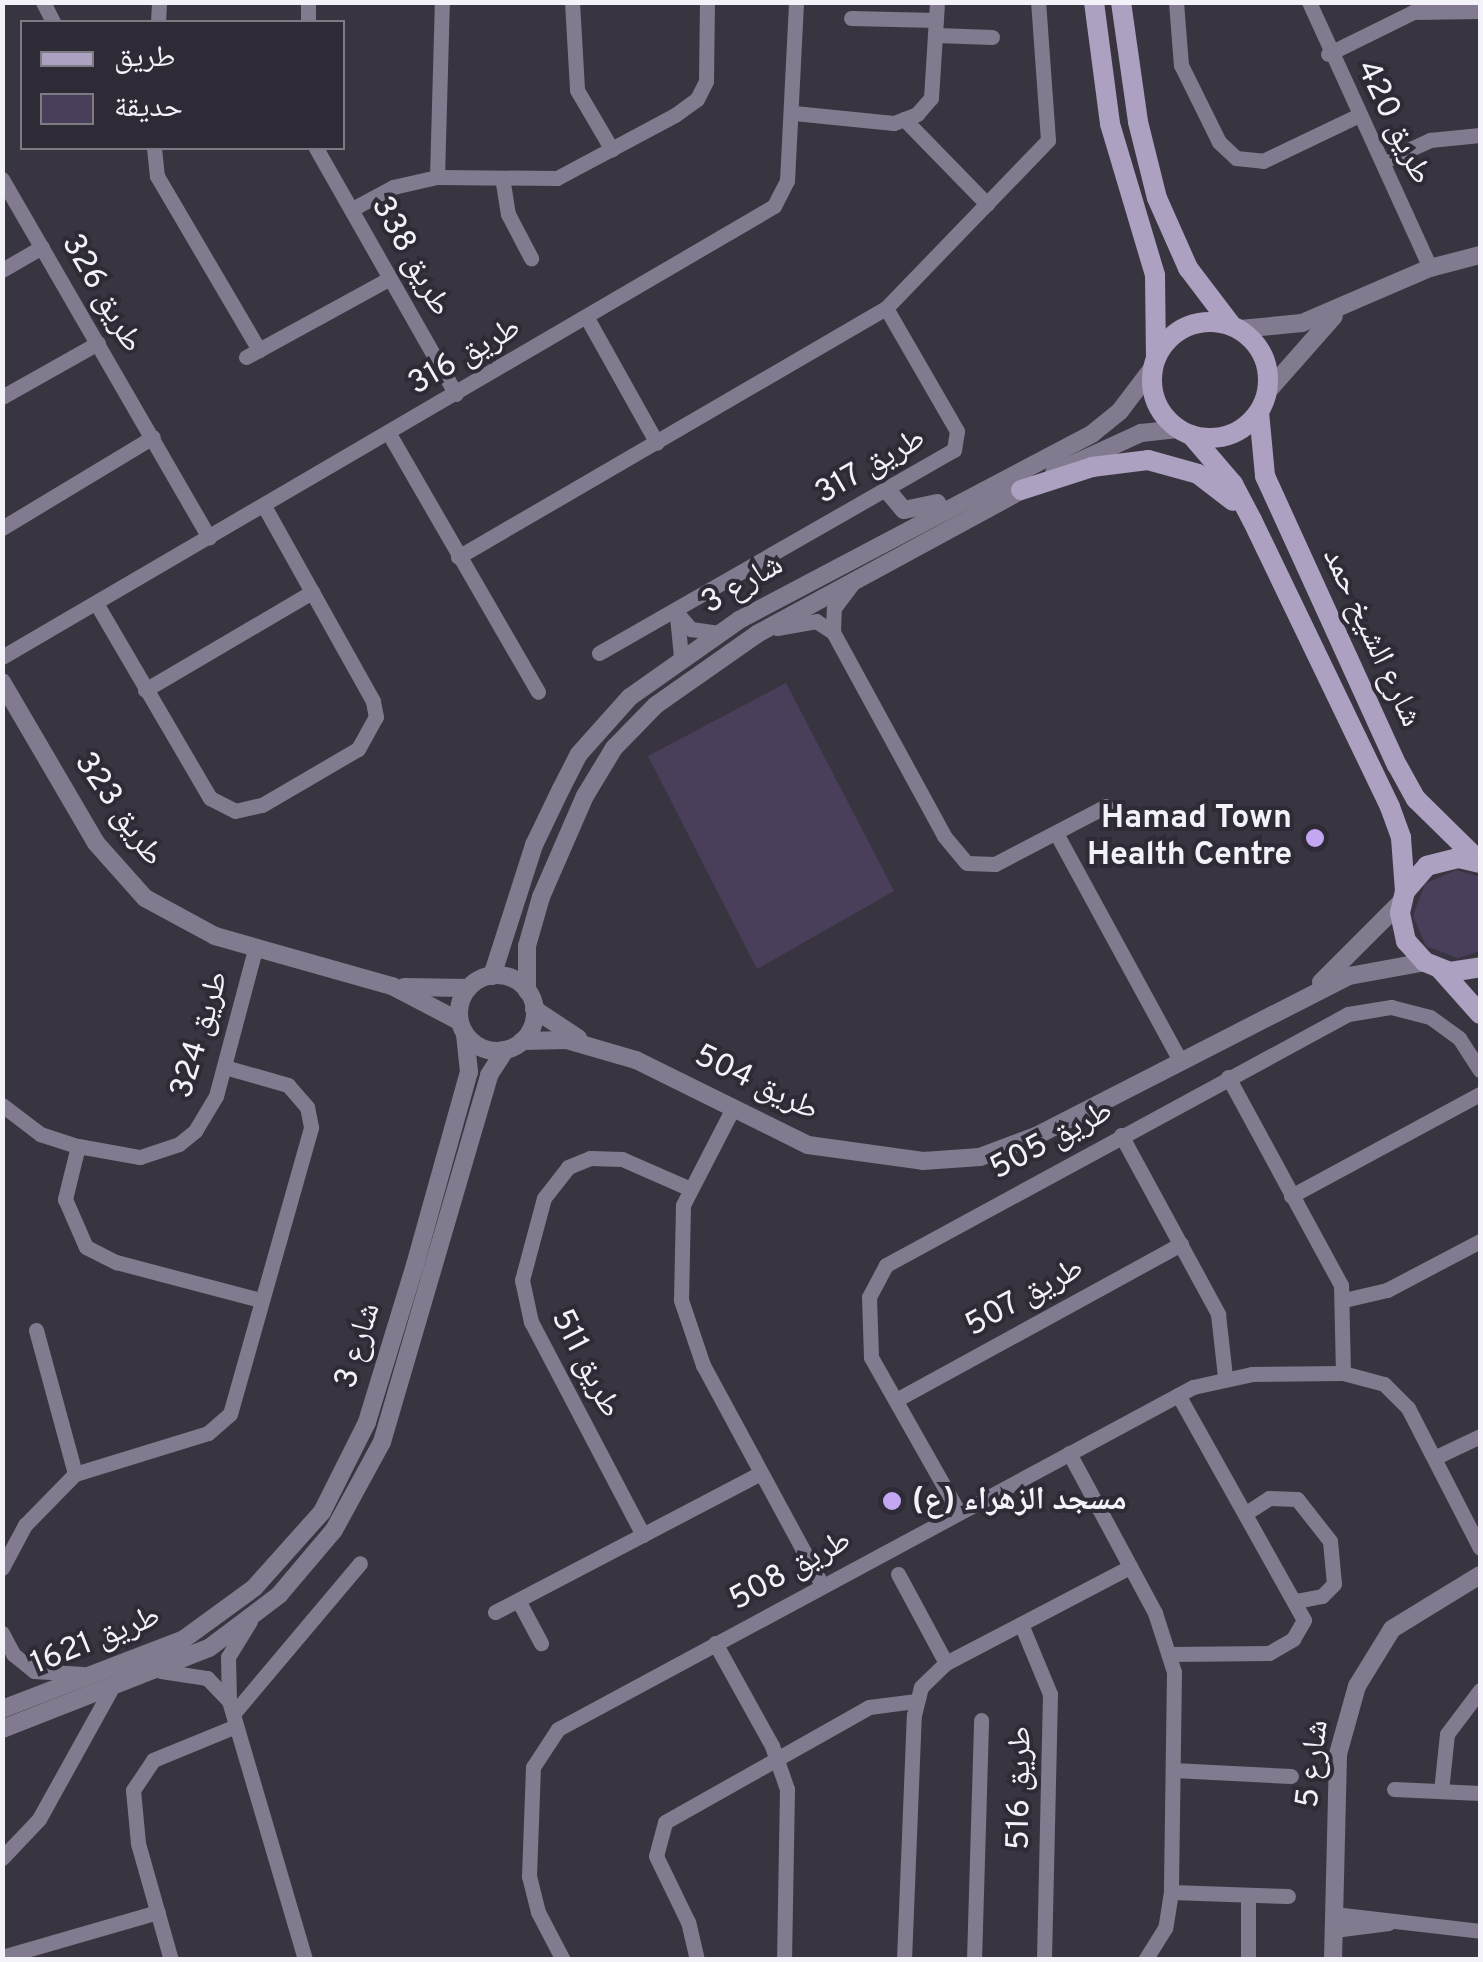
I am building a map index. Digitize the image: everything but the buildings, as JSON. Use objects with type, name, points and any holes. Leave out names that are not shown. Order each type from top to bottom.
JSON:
[{"type":"main road","points":[[1094,2],[1110,124],[1155,275],[1155,362],[1160,409],[1185,432],[1236,432],[1258,412],[1268,392],[1266,363],[1188,268],[1157,198],[1138,122],[1121,2]]},
{"type":"main road","points":[[1155,362],[1188,326],[1236,328]]},
{"type":"main road","name":"شارع الشيخ حمد","points":[[1258,412],[1265,476],[1397,765],[1416,799],[1480,862]]},
{"type":"main road","name":"شارع الشيخ حمد","points":[[1185,432],[1233,484],[1390,807],[1401,838],[1402,932],[1433,966]]},
{"type":"main road","points":[[1021,490],[1106,464],[1148,460],[1216,484],[1252,520]]},
{"type":"main road","points":[[1403,896],[1437,862],[1480,862]]},
{"type":"main road","points":[[1433,966],[1480,967]]},
{"type":"main road","points":[[1433,966],[1480,1014]]},
{"type":"street","points":[[437,177],[442,2]]},
{"type":"street","points":[[572,2],[576,90],[612,150]]},
{"type":"street","points":[[352,209],[393,186],[437,177],[503,183],[556,178],[675,115],[703,90],[707,2]]},
{"type":"street","name":"طريق 316","points":[[2,657],[774,206],[787,181],[794,113],[796,2]]},
{"type":"street","points":[[794,113],[904,118],[931,98],[936,2]]},
{"type":"street","points":[[458,557],[886,308],[1050,134],[1038,67],[1038,2]]},
{"type":"street","points":[[1176,2],[1181,65],[1219,142],[1236,158],[1263,162],[1360,115]]},
{"type":"street","name":"طريق 420","points":[[1308,2],[1328,54],[1384,161],[1430,268]]},
{"type":"street","points":[[1328,54],[1387,21],[1432,6],[1480,11]]},
{"type":"street","points":[[851,18],[992,36]]},
{"type":"street","points":[[904,118],[987,204]]},
{"type":"street","points":[[1384,161],[1430,140],[1480,135]]},
{"type":"street","points":[[154,150],[157,176],[252,354],[390,278]]},
{"type":"street","name":"طريق 338","points":[[317,150],[456,394]]},
{"type":"street","name":"طريق 326","points":[[2,179],[209,537]]},
{"type":"street","points":[[503,183],[508,214],[531,258]]},
{"type":"street","points":[[2,270],[42,247]]},
{"type":"street","points":[[1236,328],[1302,324],[1430,268],[1480,255]]},
{"type":"street","name":"طريق 317","points":[[598,653],[948,455],[958,438],[886,308]]},
{"type":"street","points":[[1268,392],[1341,308]]},
{"type":"street","points":[[587,318],[657,443]]},
{"type":"street","points":[[2,396],[98,343]]},
{"type":"street","name":"شارع 3","points":[[492,976],[534,845],[579,754],[630,697],[719,633],[1112,420],[1155,362]]},
{"type":"street","points":[[388,432],[538,692]]},
{"type":"street","name":"شارع 3","points":[[530,999],[526,946],[541,898],[585,796],[614,748],[693,674],[854,580],[1109,444],[1185,432]]},
{"type":"street","points":[[2,528],[153,437]]},
{"type":"street","points":[[887,490],[896,504],[914,511],[984,478],[1024,468]]},
{"type":"street","points":[[96,603],[204,791],[226,808],[254,809],[358,749],[376,717],[264,506]]},
{"type":"street","points":[[833,632],[834,608],[854,580]]},
{"type":"street","points":[[146,690],[312,592]]},
{"type":"street","points":[[676,612],[691,628],[719,633]]},
{"type":"street","points":[[676,612],[682,657]]},
{"type":"street","points":[[757,634],[816,621],[833,632],[957,854],[967,863],[996,864],[1106,806]]},
{"type":"street","name":"طريق 323","points":[[2,682],[123,878],[178,921],[255,949],[392,986],[468,988]]},
{"type":"street","points":[[1056,833],[1181,1062]]},
{"type":"street","name":"طريق 504","points":[[1302,999],[1403,896]]},
{"type":"street","name":"طريق 324","points":[[2,1104],[40,1134],[78,1146],[140,1157],[179,1144],[208,1115],[225,1066],[255,949]]},
{"type":"street","name":"طريق 504","points":[[530,999],[587,1044],[682,1080],[732,1110],[808,1145],[858,1156],[980,1157],[1036,1136],[1367,969],[1433,966]]},
{"type":"street","points":[[492,976],[530,999],[514,1046],[478,1046],[462,1028],[468,988],[492,976]]},
{"type":"street","name":"طريق 323","points":[[392,986],[462,1028]]},
{"type":"street","name":"طريق 505","points":[[958,1511],[896,1400],[868,1340],[869,1297],[886,1265],[1348,1014],[1391,1007],[1445,1026],[1480,1070]]},
{"type":"street","name":"شارع 3","points":[[208,1624],[290,1553],[322,1512],[363,1433],[464,1096],[462,1028]]},
{"type":"street","name":"طريق 504","points":[[514,1046],[587,1044]]},
{"type":"street","name":"شارع 3","points":[[208,1648],[255,1616],[308,1565],[370,1469],[489,1075],[514,1046]]},
{"type":"street","points":[[2,1568],[24,1526],[76,1474],[221,1426],[230,1414],[310,1116],[288,1085],[225,1066]]},
{"type":"street","points":[[1228,1077],[1344,1300],[1344,1373]]},
{"type":"street","points":[[1291,1196],[1480,1094]]},
{"type":"street","points":[[732,1110],[688,1188],[680,1259],[686,1323],[822,1585]]},
{"type":"street","points":[[1121,1135],[1218,1314],[1225,1376]]},
{"type":"street","points":[[78,1146],[65,1198],[68,1216],[86,1247],[116,1262],[260,1300]]},
{"type":"street","name":"طريق 511","points":[[643,1535],[530,1322],[522,1280],[544,1198],[568,1168],[590,1158],[622,1159],[688,1188]]},
{"type":"street","points":[[1344,1300],[1387,1290],[1480,1241]]},
{"type":"street","name":"طريق 507","points":[[896,1400],[1181,1244]]},
{"type":"street","points":[[36,1330],[76,1474]]},
{"type":"street","name":"طريق 508","points":[[563,1960],[538,1912],[529,1876],[539,1752],[568,1722],[1178,1395],[1225,1376],[1344,1373],[1368,1377],[1398,1394],[1436,1457],[1480,1548]]},
{"type":"street","points":[[1171,1654],[1278,1650],[1302,1627],[1296,1601],[1178,1395]]},
{"type":"street","points":[[1436,1457],[1480,1436]]},
{"type":"street","points":[[1068,1453],[1130,1567],[1171,1654],[1171,1892],[1165,1928],[1145,1960]]},
{"type":"street","points":[[495,1612],[761,1473]]},
{"type":"street","points":[[1246,1514],[1276,1496],[1296,1499],[1330,1542],[1334,1584],[1322,1596],[1296,1601]]},
{"type":"street","points":[[171,1960],[130,1809],[132,1790],[153,1760],[232,1714],[360,1563]]},
{"type":"street","points":[[904,1960],[915,1700],[930,1675],[946,1664],[1130,1567]]},
{"type":"street","points":[[898,1574],[946,1664]]},
{"type":"street","name":"شارع 5","points":[[1333,1960],[1338,1754],[1357,1686],[1392,1629],[1480,1576]]},
{"type":"street","points":[[518,1600],[542,1644]]},
{"type":"street","name":"شارع 3","points":[[255,1616],[228,1657],[232,1714],[305,1960]]},
{"type":"street","name":"طريق 1621","points":[[2,1729],[109,1682],[208,1624]]},
{"type":"street","name":"طريق 516","points":[[1021,1624],[1050,1694],[1044,1960]]},
{"type":"street","points":[[2,1633],[13,1654],[34,1671],[52,1677],[109,1682],[39,1819],[2,1858]]},
{"type":"street","points":[[715,1644],[777,1757],[789,1806],[784,1960]]},
{"type":"street","name":"طريق 1621","points":[[2,1709],[161,1671],[208,1648]]},
{"type":"street","points":[[161,1671],[207,1678],[232,1714]]},
{"type":"street","points":[[1441,1791],[1447,1734],[1480,1690]]},
{"type":"street","points":[[697,1960],[688,1922],[661,1873],[657,1838],[678,1809],[868,1707],[915,1700]]},
{"type":"street","points":[[974,1960],[981,1720]]},
{"type":"street","points":[[1173,1770],[1291,1776]]},
{"type":"street","points":[[1394,1789],[1480,1793]]},
{"type":"street","points":[[1171,1892],[1288,1896]]},
{"type":"street","points":[[1248,1895],[1248,1960]]},
{"type":"street","points":[[2,1957],[158,1912]]},
{"type":"street","points":[[1334,1922],[1393,1922],[1480,1931]]},
{"type":"green space","points":[[786,683],[894,891],[757,969],[648,756]]},
{"type":"green space","points":[[1456,870],[1480,877],[1480,951],[1458,958],[1426,946],[1413,916],[1425,884]]},
{"type":"place","name":"Hamad Town Health Centre","points":[[1315,838]]},
{"type":"place","name":"مسجد الزهراء (ع)","points":[[892,1501]]}]
